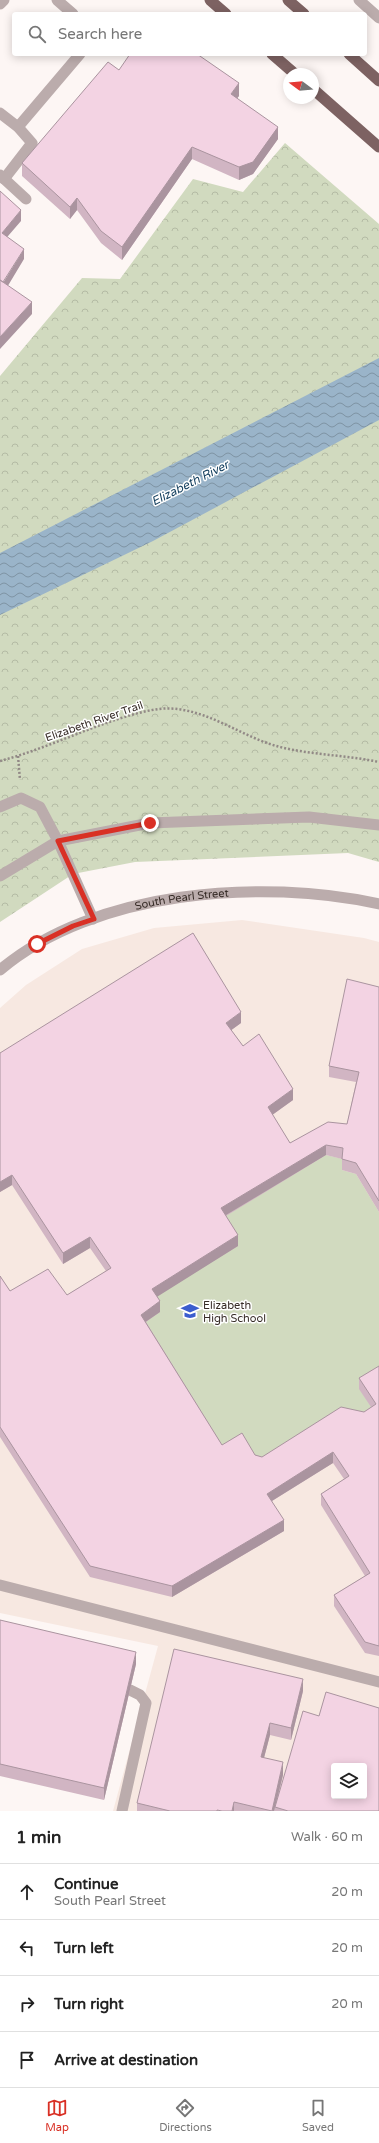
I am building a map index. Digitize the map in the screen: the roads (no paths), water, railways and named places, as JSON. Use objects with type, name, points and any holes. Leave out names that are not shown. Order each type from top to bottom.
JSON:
[{"type":"highway","points":[[210,0],[224,12]]},
{"type":"highway","points":[[288,0],[302,12]]},
{"type":"highway","points":[[274,56],[288,68]]},
{"type":"highway","points":[[351,56],[379,81]]},
{"type":"highway","points":[[319,95],[379,147]]},
{"type":"street","points":[[0,4],[4,0]]},
{"type":"street","points":[[57,0],[71,12]]},
{"type":"street","points":[[359,0],[379,18]]},
{"type":"street","points":[[18,127],[78,56]]},
{"type":"street","points":[[0,113],[18,127],[32,143],[2,177],[26,199]]},
{"type":"street","points":[[0,807],[21,798],[40,807],[58,841],[94,919]]},
{"type":"street","points":[[0,876],[58,841],[158,823],[309,817],[379,825]]},
{"type":"street","name":"South Pearl Street","points":[[0,970],[37,944],[73,926],[134,907],[199,894],[248,892],[295,894],[379,904]]},
{"type":"street","points":[[0,1585],[379,1682]]},
{"type":"street","points":[[122,1811],[146,1703],[140,1695],[130,1690]]},
{"type":"water","name":"Elizabeth River","points":[[379,358],[379,420],[153,541],[0,615],[0,553]]},
{"type":"place","name":"Elizabeth High School","points":[[190,1311]]}]
